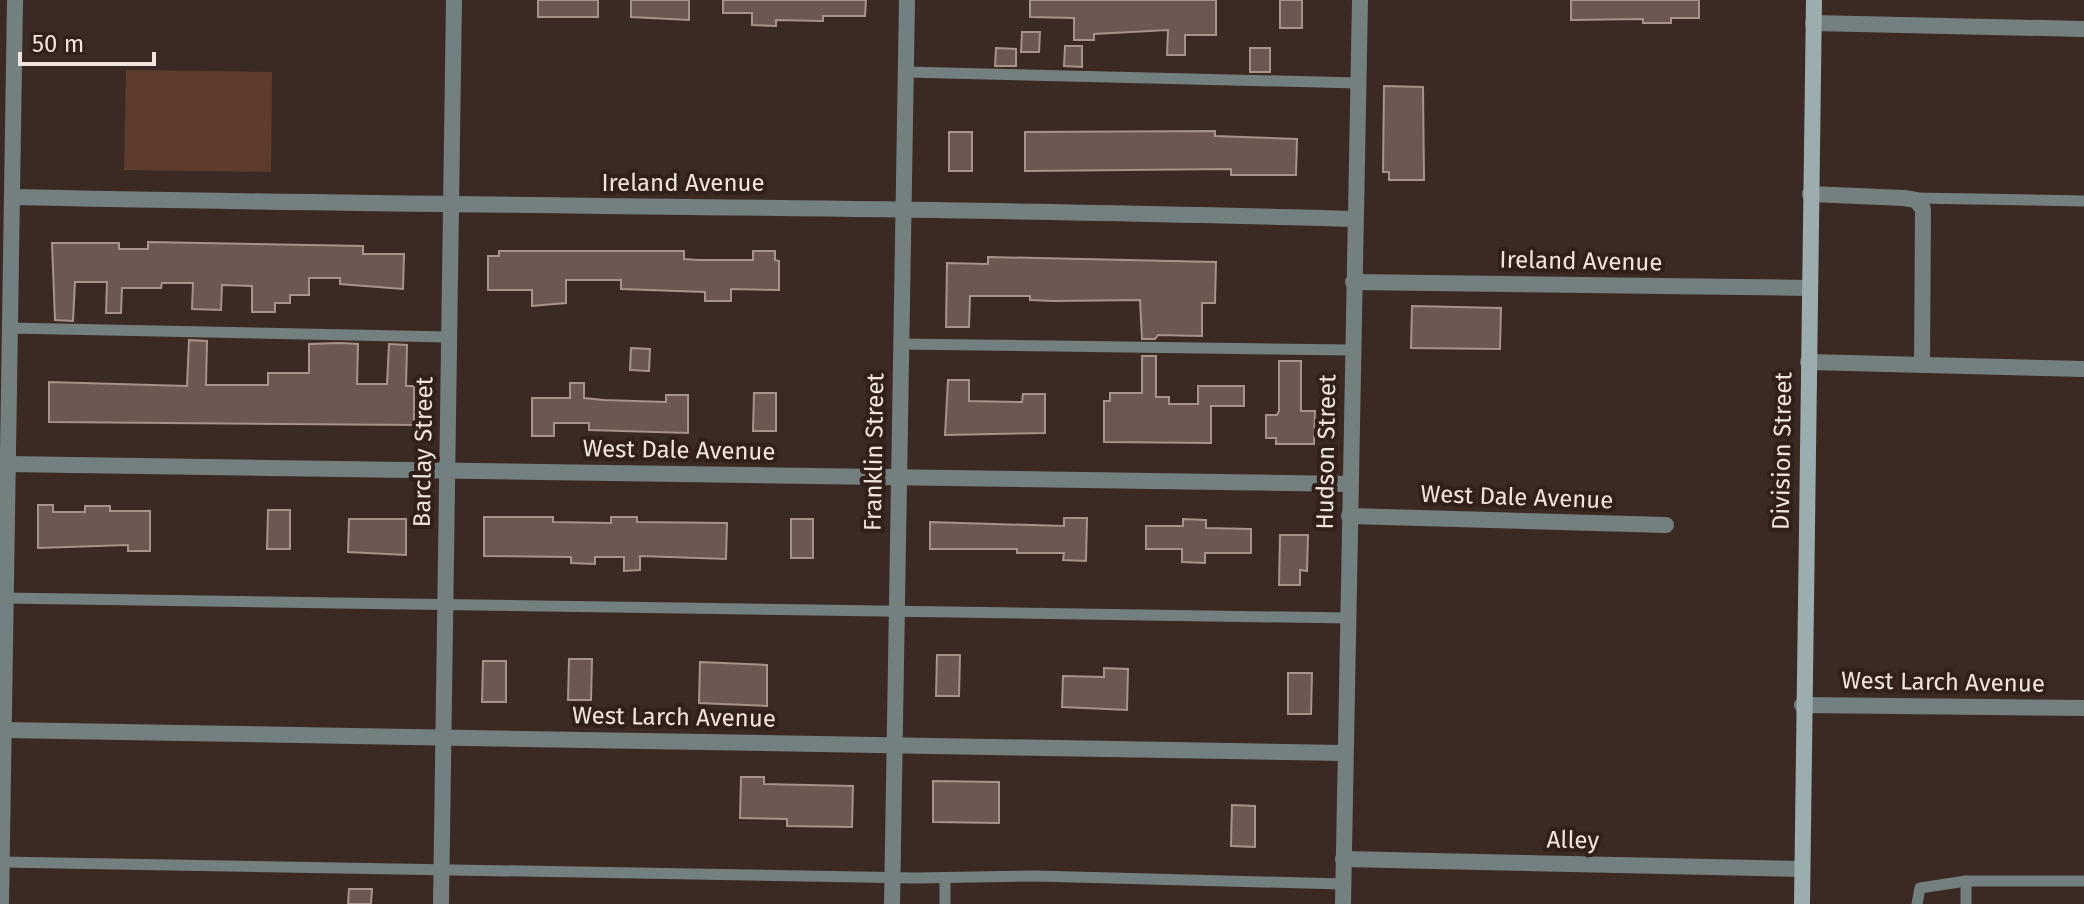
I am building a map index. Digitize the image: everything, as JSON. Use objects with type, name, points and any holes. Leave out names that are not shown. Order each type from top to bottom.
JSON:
[{"type":"street","points":[[1,904],[7,464],[4,349],[9,328],[12,197],[7,26],[15,0]]},
{"type":"street","name":"Barclay Street","points":[[441,904],[454,0]]},
{"type":"street","name":"Franklin Street","points":[[892,904],[907,0]]},
{"type":"street","name":"Hudson Street","points":[[1343,904],[1347,618],[1358,516],[1350,484],[1360,0]]},
{"type":"street","name":"Division Street","points":[[1802,904],[1810,194],[1819,23],[1814,0]]},
{"type":"street","points":[[1819,23],[2084,29]]},
{"type":"street","points":[[1810,194],[1904,198],[1916,200],[1923,209],[1922,365]]},
{"type":"street","name":"Ireland Avenue","points":[[12,197],[450,207],[903,208],[1354,219]]},
{"type":"street","name":"Ireland Avenue","points":[[1353,282],[1809,288]]},
{"type":"street","points":[[1808,362],[2084,369]]},
{"type":"street","name":"West Dale Avenue","points":[[7,464],[1350,484]]},
{"type":"street","name":"West Dale Avenue","points":[[1358,516],[1666,525]]},
{"type":"street","name":"West Larch Avenue","points":[[1802,705],[2084,708]]},
{"type":"street","name":"West Larch Avenue","points":[[3,730],[1344,753]]},
{"type":"street","name":"Alley","points":[[1343,859],[1801,869]]},
{"type":"lane","points":[[905,72],[1358,83]]},
{"type":"lane","points":[[1904,198],[2084,201]]},
{"type":"lane","points":[[9,328],[449,337]]},
{"type":"lane","points":[[900,344],[1352,350]]},
{"type":"lane","points":[[5,598],[1347,618]]},
{"type":"lane","points":[[1,862],[945,878],[1051,876],[1343,884]]},
{"type":"lane","points":[[945,878],[945,904]]},
{"type":"lane","points":[[1966,881],[1966,904]]},
{"type":"lane","points":[[1917,904],[1920,888],[1966,881],[2084,881]]},
{"type":"shaded area","points":[[126,70],[272,72],[271,172],[124,170]]},
{"type":"building","points":[[538,0],[598,0],[598,17],[538,17]]},
{"type":"building","points":[[631,0],[689,0],[689,20],[631,17]]},
{"type":"building","points":[[723,0],[866,0],[865,16],[823,16],[823,21],[776,20],[776,26],[752,25],[752,13],[723,13]]},
{"type":"building","points":[[1030,0],[1216,0],[1216,35],[1185,35],[1185,55],[1167,55],[1168,30],[1094,34],[1094,40],[1074,40],[1074,18],[1030,17]]},
{"type":"building","points":[[1280,0],[1302,0],[1302,28],[1280,28]]},
{"type":"building","points":[[1571,0],[1699,0],[1699,18],[1671,18],[1671,23],[1643,23],[1643,19],[1571,20]]},
{"type":"building","points":[[1022,32],[1040,32],[1039,52],[1021,52]]},
{"type":"building","points":[[1065,46],[1082,46],[1082,67],[1064,66]]},
{"type":"building","points":[[996,48],[1016,49],[1016,66],[995,66]]},
{"type":"building","points":[[1250,48],[1270,48],[1270,72],[1250,72]]},
{"type":"building","points":[[1384,86],[1423,87],[1424,180],[1389,180],[1389,172],[1383,172]]},
{"type":"building","points":[[1215,131],[1215,136],[1297,139],[1296,175],[1231,175],[1231,169],[1025,171],[1025,132]]},
{"type":"building","points":[[949,132],[972,132],[972,171],[949,171]]},
{"type":"building","points":[[148,242],[363,246],[363,254],[404,254],[403,289],[340,284],[340,278],[309,278],[309,295],[290,295],[290,303],[275,303],[275,312],[252,312],[252,286],[222,285],[221,310],[192,309],[193,283],[162,283],[161,288],[122,288],[121,313],[106,313],[107,282],[75,282],[73,321],[55,320],[52,243],[119,243],[119,249],[148,249]]},
{"type":"building","points":[[499,251],[684,251],[684,259],[753,260],[753,251],[775,251],[775,260],[779,261],[779,290],[731,289],[731,301],[705,301],[705,292],[621,289],[621,280],[566,280],[566,303],[532,306],[532,290],[488,290],[488,256],[499,256]]},
{"type":"building","points":[[988,257],[1216,262],[1215,303],[1202,303],[1202,336],[1158,335],[1155,339],[1142,339],[1140,300],[1054,301],[1030,300],[1030,296],[970,296],[969,327],[946,327],[947,263],[988,264]]},
{"type":"building","points":[[1412,306],[1501,308],[1500,349],[1411,348]]},
{"type":"building","points":[[189,340],[207,341],[206,385],[268,385],[268,373],[309,373],[309,344],[340,343],[358,344],[357,384],[387,384],[389,344],[407,345],[406,386],[414,386],[414,425],[49,422],[49,382],[187,386]]},
{"type":"building","points":[[631,348],[650,349],[649,371],[630,370]]},
{"type":"building","points":[[1142,356],[1156,356],[1156,397],[1169,397],[1169,404],[1198,404],[1198,386],[1244,386],[1244,406],[1211,406],[1211,443],[1104,442],[1104,401],[1110,401],[1110,393],[1142,393]]},
{"type":"building","points":[[1279,361],[1301,361],[1301,411],[1315,411],[1314,444],[1276,444],[1276,438],[1266,438],[1266,415],[1277,415],[1279,411]]},
{"type":"building","points":[[948,380],[969,380],[969,401],[1022,402],[1023,394],[1045,394],[1045,433],[945,435]]},
{"type":"building","points":[[570,383],[584,383],[584,398],[666,402],[666,395],[688,395],[688,433],[589,430],[589,423],[554,423],[554,436],[532,436],[532,398],[570,398]]},
{"type":"building","points":[[754,393],[776,393],[776,431],[753,431]]},
{"type":"building","points":[[38,505],[53,505],[53,512],[85,512],[85,506],[110,506],[110,511],[150,511],[150,551],[128,551],[128,545],[38,548]]},
{"type":"building","points":[[268,510],[290,510],[290,549],[267,549]]},
{"type":"building","points":[[484,517],[553,517],[553,522],[611,523],[611,517],[637,517],[637,522],[727,523],[726,559],[640,556],[640,570],[624,571],[624,557],[595,557],[595,564],[571,563],[571,557],[484,556]]},
{"type":"building","points":[[1064,518],[1087,518],[1086,561],[1063,560],[1064,553],[1017,553],[1017,549],[930,549],[930,522],[1064,526]]},
{"type":"building","points":[[349,519],[406,519],[406,555],[348,552]]},
{"type":"building","points":[[791,519],[813,519],[813,558],[791,558]]},
{"type":"building","points":[[1183,519],[1206,520],[1206,528],[1251,529],[1251,553],[1205,553],[1205,563],[1182,562],[1182,549],[1146,549],[1146,526],[1183,526]]},
{"type":"building","points":[[1280,535],[1308,535],[1307,571],[1300,570],[1300,585],[1279,585]]},
{"type":"building","points":[[937,655],[960,655],[959,696],[936,696]]},
{"type":"building","points":[[569,659],[592,659],[591,700],[568,700]]},
{"type":"building","points":[[483,661],[506,661],[506,702],[482,702]]},
{"type":"building","points":[[700,662],[767,665],[767,706],[699,703]]},
{"type":"building","points":[[1104,668],[1128,669],[1127,710],[1062,707],[1063,676],[1104,677]]},
{"type":"building","points":[[1288,673],[1312,673],[1311,714],[1288,714]]},
{"type":"building","points":[[741,777],[764,777],[764,784],[853,786],[852,827],[787,826],[787,819],[740,818]]},
{"type":"building","points":[[933,781],[999,782],[999,823],[933,822]]},
{"type":"building","points":[[1232,805],[1255,806],[1255,847],[1231,846]]},
{"type":"building","points":[[349,889],[372,889],[371,904],[348,904]]}]
